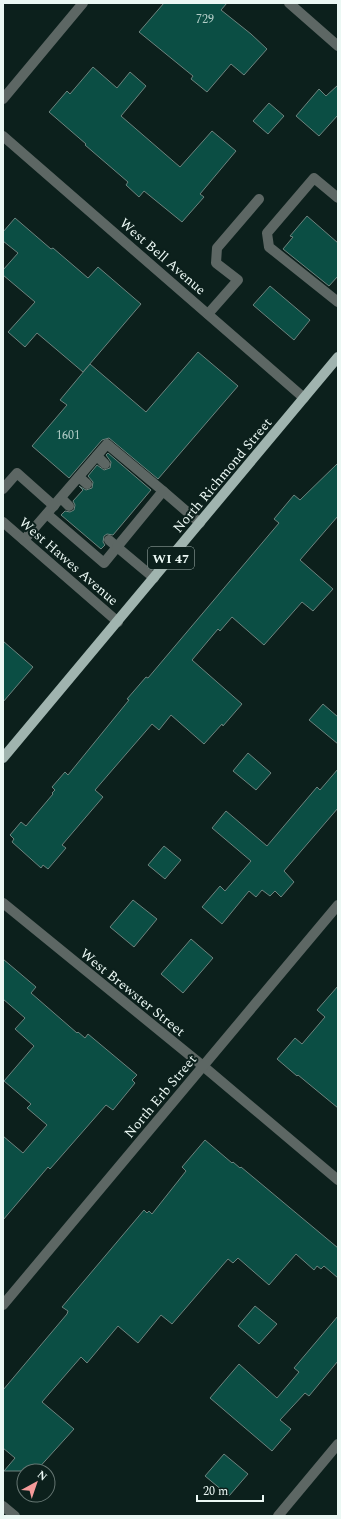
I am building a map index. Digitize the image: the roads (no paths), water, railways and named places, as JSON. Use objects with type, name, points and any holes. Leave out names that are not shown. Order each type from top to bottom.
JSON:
[{"type":"main road","name":"North Richmond Street","points":[[3,758],[338,357]]},
{"type":"street","points":[[3,100],[83,3]]},
{"type":"street","points":[[289,3],[338,46]]},
{"type":"street","name":"West Bell Avenue","points":[[3,136],[304,398]]},
{"type":"street","points":[[338,198],[314,178],[267,233],[269,247],[338,302]]},
{"type":"street","points":[[208,314],[238,280],[216,263],[217,248],[259,199]]},
{"type":"street","points":[[24,540],[107,444],[200,523]]},
{"type":"street","points":[[97,456],[105,464]]},
{"type":"street","points":[[3,489],[17,473],[51,510],[104,563],[117,547],[131,522],[149,501],[163,492]]},
{"type":"street","points":[[79,477],[87,484]]},
{"type":"street","points":[[61,498],[69,506]]},
{"type":"street","name":"West Hawes Avenue","points":[[3,522],[118,622]]},
{"type":"street","points":[[109,540],[154,578]]},
{"type":"street","name":"West Brewster Street","points":[[3,903],[338,1180]]},
{"type":"street","name":"North Erb Street","points":[[3,1305],[338,905]]},
{"type":"street","points":[[278,1516],[338,1444]]},
{"type":"street","points":[[3,1506],[15,1516]]}]
